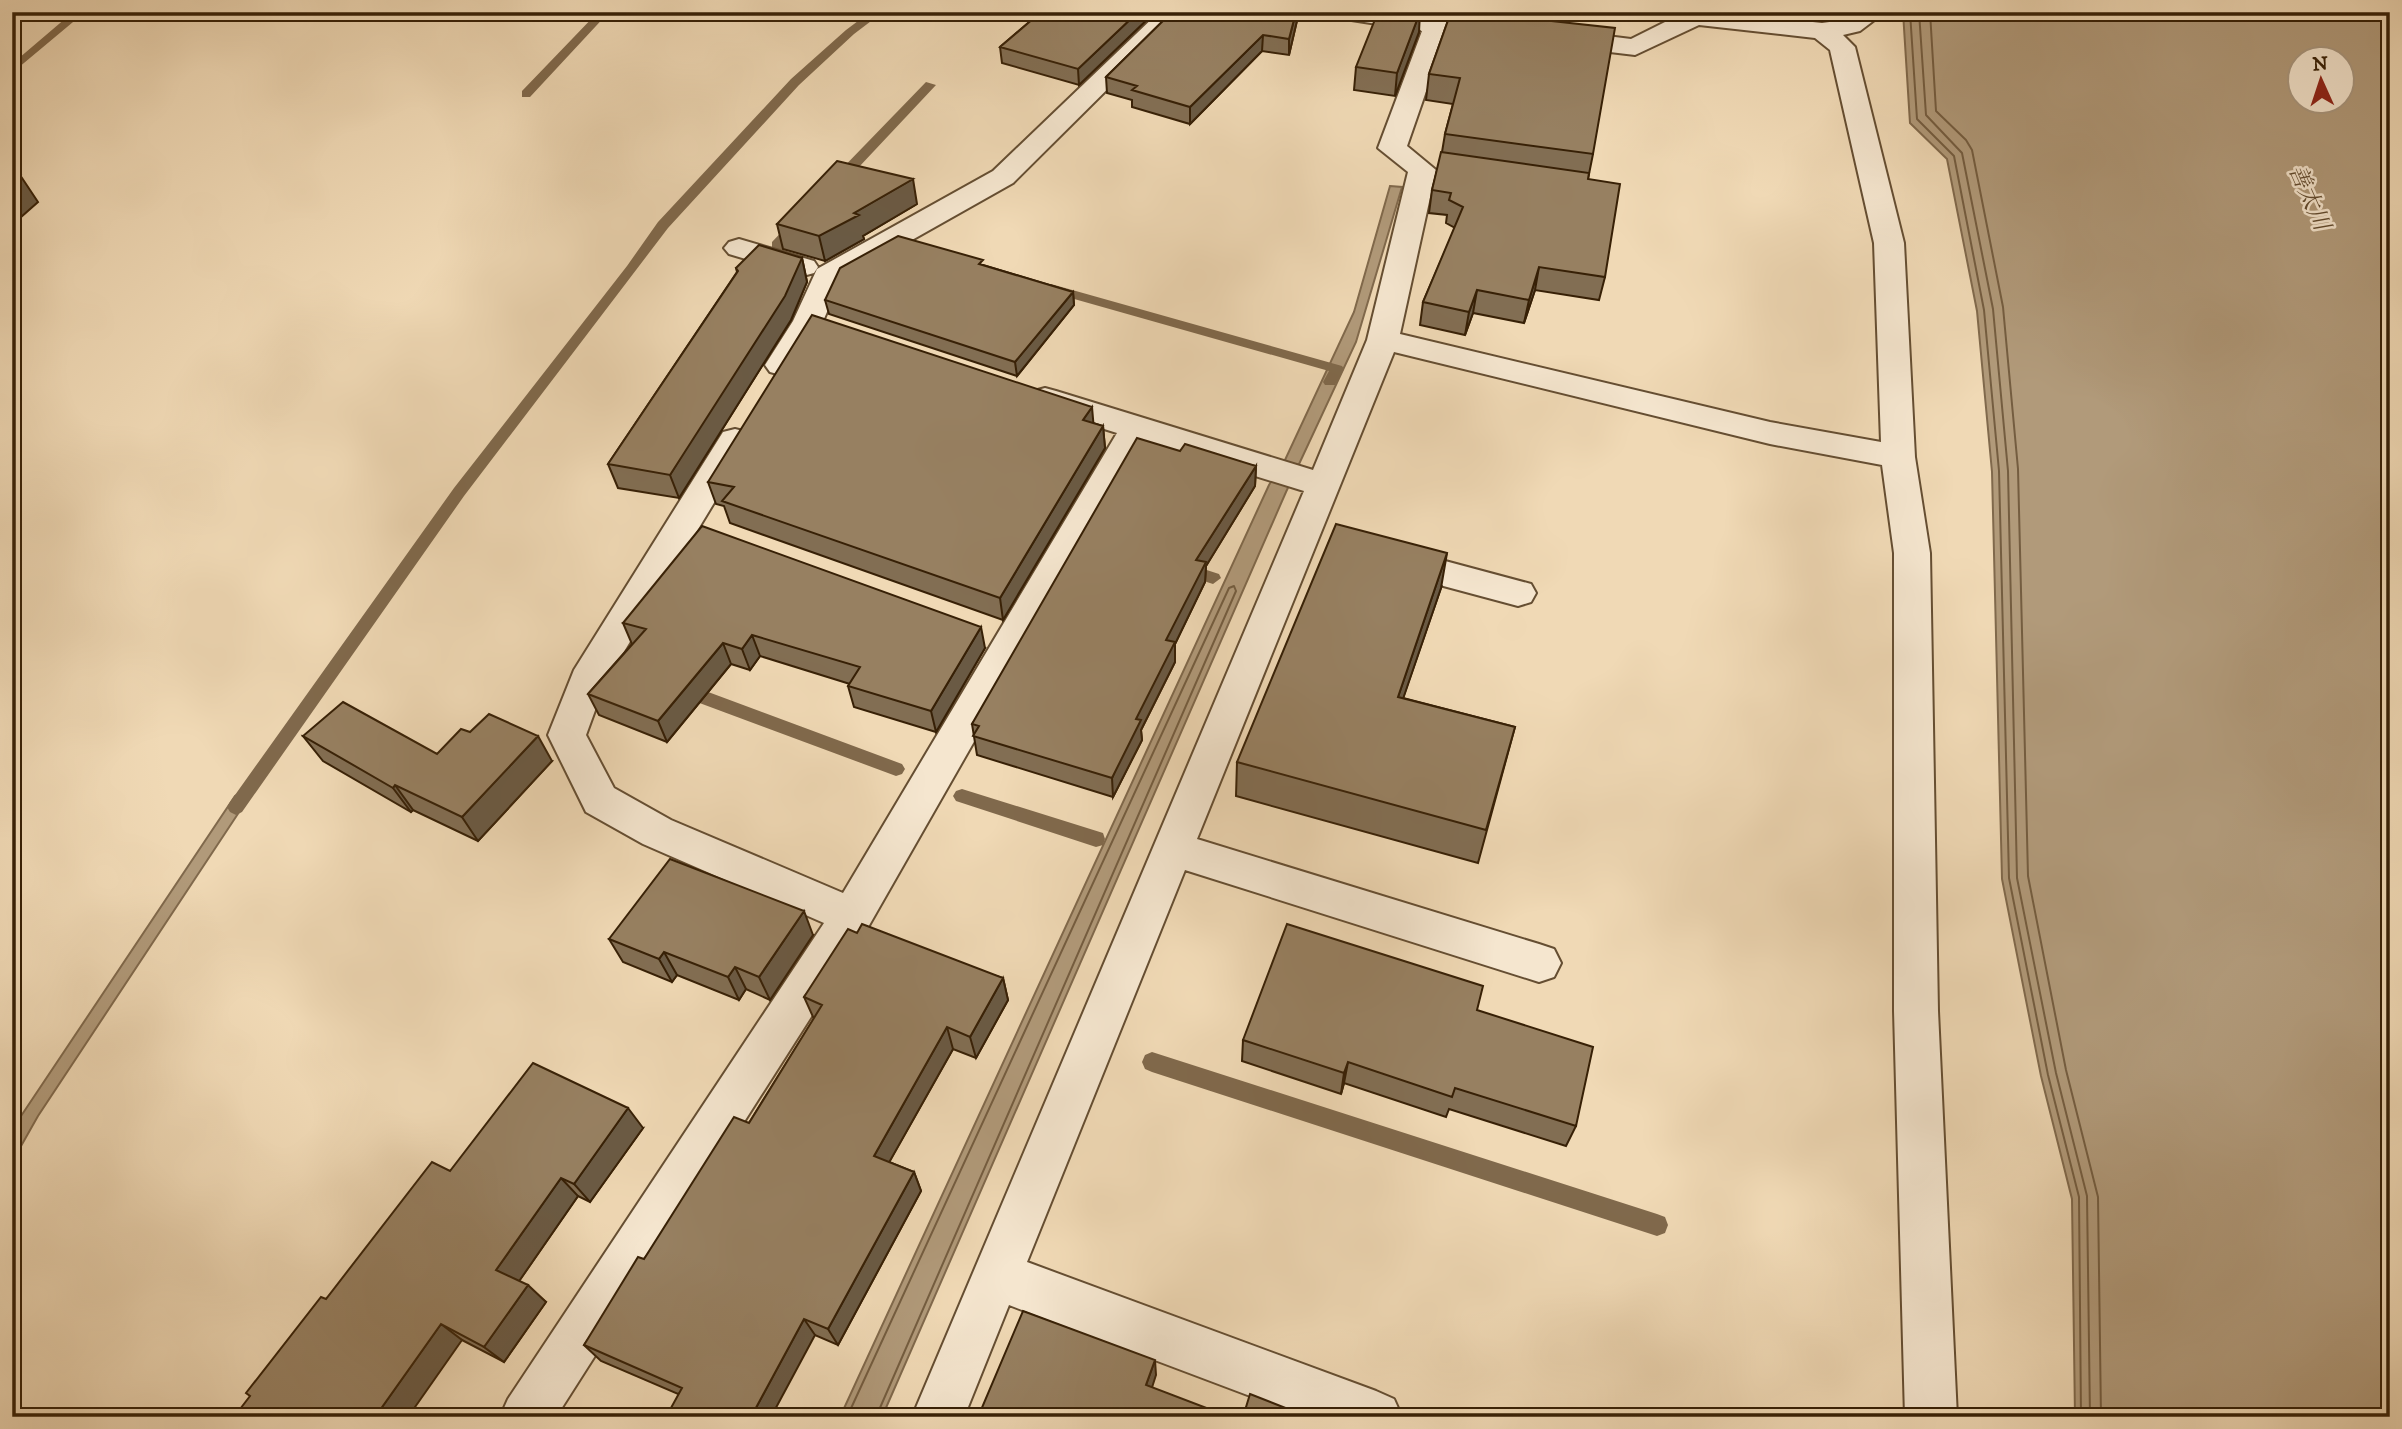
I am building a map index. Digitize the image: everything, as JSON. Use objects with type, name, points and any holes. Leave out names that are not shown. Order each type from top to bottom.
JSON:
[{"type":"street","points":[[739,248],[828,275],[1003,177],[1173,12]]},
{"type":"street","points":[[1299,478],[1383,340],[1422,170],[1392,148],[1450,26],[1345,12]]},
{"type":"street","points":[[1529,35],[1635,47],[1694,15],[1822,32],[1852,26],[1873,12]]},
{"type":"street","points":[[1822,32],[1843,47],[1889,243],[1898,457],[1912,553],[1916,1011],[1931,1417]]},
{"type":"street","points":[[828,275],[821,325],[757,404],[698,528],[587,680],[567,735],[600,800],[657,832],[852,916]]},
{"type":"street","points":[[1383,340],[1770,433],[1898,457]]},
{"type":"street","points":[[1018,390],[1299,478],[1330,544]]},
{"type":"street","points":[[526,1417],[852,916],[999,636],[1136,429]]},
{"type":"street","points":[[1330,544],[1518,593]]},
{"type":"street","points":[[938,1417],[1174,849],[1330,544]]},
{"type":"street","points":[[1174,849],[1539,963]]},
{"type":"street","points":[[996,1275],[1376,1417]]},
{"type":"water","name":"善太川","points":[[1903,12],[2390,12],[2390,1417],[2075,1417],[2072,1199],[2041,1076],[2002,879],[1992,472],[1977,311],[1947,159],[1910,123]]},
{"type":"water","points":[[1390,186],[1402,187],[1356,342],[1286,492],[882,1417],[840,1417],[1269,485],[1285,460],[1354,312]]},
{"type":"water","points":[[259,782],[38,1116],[12,1162],[15,1125],[235,796]]},
{"type":"building","points":[[1041,12],[1138,12],[1078,69],[1000,47]]},
{"type":"building","points":[[1172,12],[1296,12],[1289,39],[1263,35],[1190,107],[1132,90],[1137,86],[1106,77]]},
{"type":"building","points":[[1378,12],[1420,12],[1397,73],[1356,67]]},
{"type":"building","points":[[1451,12],[1615,28],[1593,154],[1445,134],[1460,78],[1429,74]]},
{"type":"building","points":[[1441,152],[1589,173],[1588,179],[1620,184],[1605,277],[1539,267],[1529,300],[1477,290],[1469,312],[1423,302],[1463,207],[1449,200],[1451,193],[1432,190]]},
{"type":"building","points":[[837,161],[913,179],[854,213],[859,215],[819,236],[777,224]]},
{"type":"building","points":[[12,174],[20,175],[12,182]]},
{"type":"building","points":[[898,236],[983,260],[979,264],[1073,292],[1015,362],[825,300],[840,268]]},
{"type":"building","points":[[759,245],[802,258],[785,296],[670,475],[608,464],[738,271],[736,268]]},
{"type":"building","points":[[812,315],[1092,407],[1083,420],[1103,426],[1000,598],[722,501],[734,487],[708,482]]},
{"type":"building","points":[[1137,438],[1180,451],[1185,444],[1256,466],[1196,560],[1206,562],[1166,640],[1175,642],[1136,719],[1141,720],[1112,778],[973,736],[979,726],[972,724]]},
{"type":"building","points":[[1336,524],[1447,553],[1398,697],[1515,727],[1486,830],[1237,762]]},
{"type":"building","points":[[702,526],[981,627],[931,711],[848,686],[860,667],[752,635],[742,649],[723,643],[658,721],[588,694],[646,629],[623,623]]},
{"type":"building","points":[[343,702],[437,754],[461,729],[470,732],[489,714],[538,736],[462,817],[395,785],[393,788],[303,736]]},
{"type":"building","points":[[670,859],[804,911],[759,977],[735,967],[728,977],[664,952],[659,959],[609,939]]},
{"type":"building","points":[[862,924],[1003,978],[970,1037],[947,1027],[874,1156],[914,1172],[828,1329],[804,1319],[751,1417],[666,1417],[682,1388],[584,1345],[638,1257],[644,1259],[734,1117],[749,1123],[822,1005],[804,997],[848,929],[857,933]]},
{"type":"building","points":[[1287,924],[1483,986],[1477,1010],[1593,1047],[1576,1126],[1455,1088],[1452,1097],[1348,1062],[1344,1073],[1243,1040]]},
{"type":"building","points":[[533,1063],[628,1108],[574,1184],[561,1178],[496,1270],[528,1285],[484,1347],[441,1324],[375,1417],[234,1417],[250,1396],[246,1393],[321,1297],[326,1299],[432,1162],[450,1171]]},
{"type":"building","points":[[1023,1311],[1155,1360],[1146,1385],[1230,1417],[978,1417]]},
{"type":"building","points":[[1250,1394],[1293,1411],[1292,1417],[1243,1417]]},
{"type":"waterway","points":[[12,70],[80,12]]},
{"type":"waterway","points":[[526,94],[604,12]]},
{"type":"waterway","points":[[236,807],[459,492],[663,225],[795,82],[850,32],[878,12]]},
{"type":"waterway","points":[[838,181],[930,85]]},
{"type":"waterway","points":[[797,224],[777,245],[804,252]]},
{"type":"waterway","points":[[1051,288],[1337,369],[1330,382]]},
{"type":"waterway","points":[[1185,569],[1213,578]]},
{"type":"waterway","points":[[684,690],[896,769]]},
{"type":"waterway","points":[[962,796],[1096,839]]},
{"type":"waterway","points":[[1152,1062],[1657,1225]]}]
